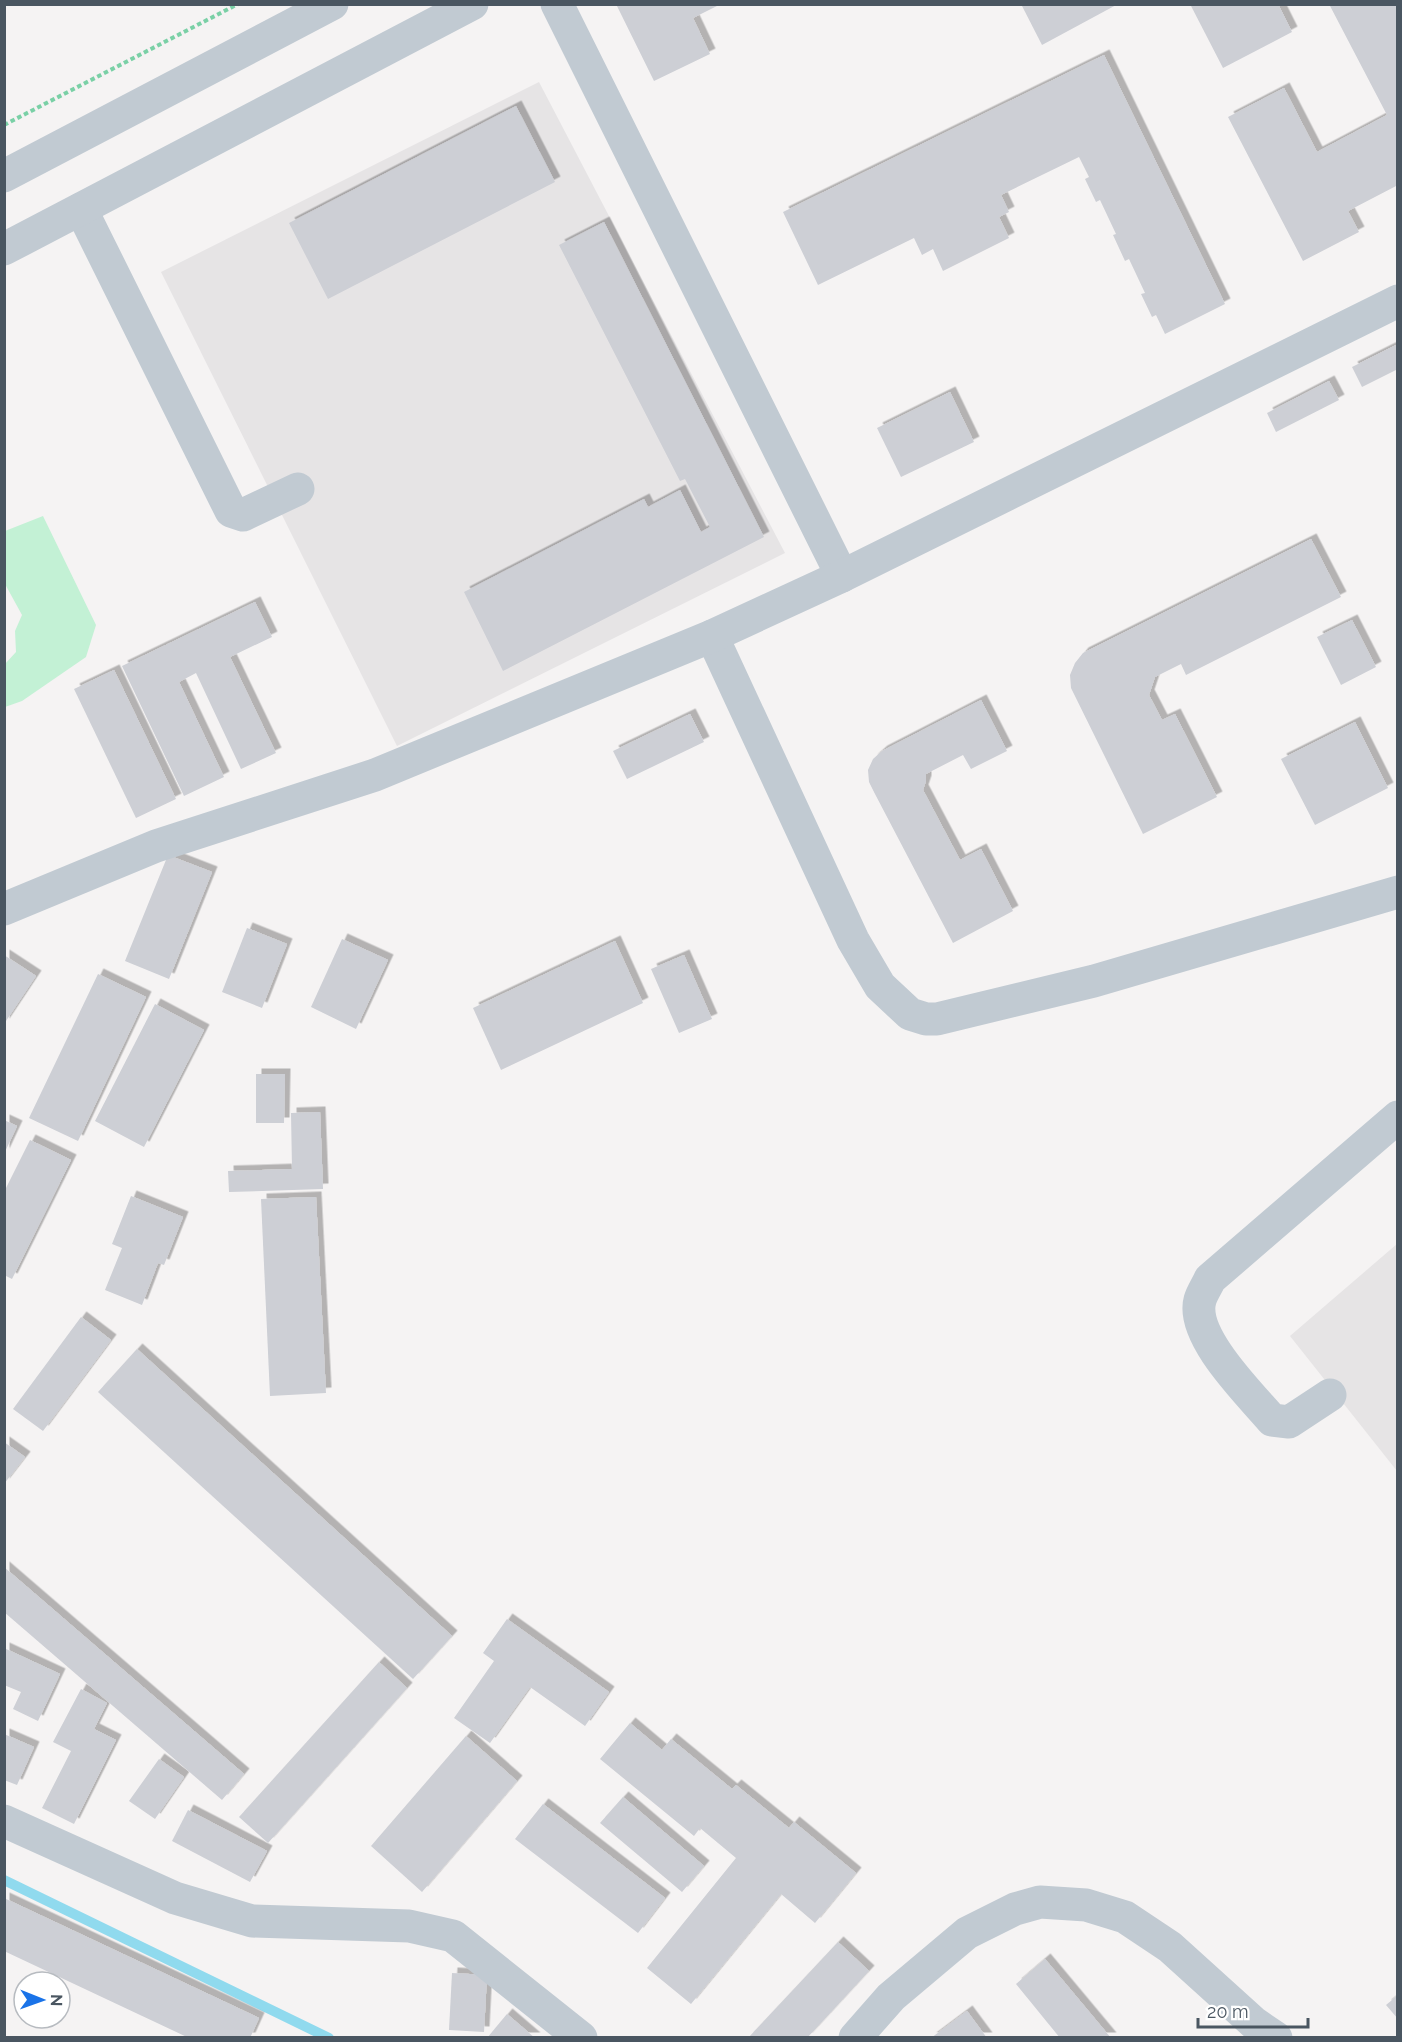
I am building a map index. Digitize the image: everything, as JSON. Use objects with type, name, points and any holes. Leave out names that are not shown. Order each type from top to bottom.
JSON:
[{"type":"street","points":[[4,176],[332,4]]},
{"type":"street","points":[[4,249],[472,4]]},
{"type":"street","points":[[557,4],[842,576]]},
{"type":"street","points":[[81,209],[231,511],[243,516],[298,489]]},
{"type":"street","points":[[4,909],[156,846],[375,775],[712,636],[842,576],[1398,301]]},
{"type":"street","points":[[712,636],[853,940],[880,986],[910,1014],[926,1019],[937,1019],[1094,981],[1398,892]]},
{"type":"street","points":[[1330,1395],[1289,1422],[1272,1420],[1213,1349],[1200,1323],[1200,1301],[1210,1279],[1398,1117]]},
{"type":"street","points":[[4,1821],[175,1898],[252,1921],[409,1926],[453,1936],[581,2037]]},
{"type":"street","points":[[855,2037],[891,1997],[967,1933],[1015,1909],[1040,1902],[1086,1905],[1125,1917],[1170,1947],[1254,2023],[1276,2037]]},
{"type":"path","points":[[4,125],[238,4]]},
{"type":"shaded area","points":[[539,82],[785,553],[397,746],[161,272]]},
{"type":"shaded area","points":[[1397,1244],[1397,1471],[1290,1336]]},
{"type":"green space","points":[[43,516],[96,625],[86,657],[22,701],[5,707],[5,664],[16,652],[15,631],[22,615],[5,584],[5,531]]},
{"type":"building","points":[[616,4],[721,4],[693,18],[710,54],[654,81]]},
{"type":"building","points":[[1021,4],[1118,4],[1042,45]]},
{"type":"building","points":[[1190,4],[1278,4],[1292,32],[1223,68]]},
{"type":"building","points":[[1329,4],[1398,4],[1398,185],[1348,211],[1359,232],[1303,261],[1228,117],[1284,88],[1317,152],[1387,115]]},
{"type":"building","points":[[1104,55],[1225,304],[1165,334],[1156,315],[1152,317],[1141,294],[1145,293],[1129,259],[1125,261],[1113,235],[1116,234],[1100,200],[1096,202],[1085,179],[1089,177],[1079,157],[1001,195],[1009,212],[999,217],[1009,238],[943,271],[933,249],[922,255],[914,238],[818,285],[783,212]]},
{"type":"building","points":[[516,106],[555,182],[328,299],[289,223]]},
{"type":"building","points":[[604,222],[764,537],[503,671],[464,592],[644,499],[648,507],[680,490],[701,532],[710,527],[685,479],[680,481],[559,245]]},
{"type":"building","points":[[1398,344],[1398,369],[1362,387],[1352,367]]},
{"type":"building","points":[[1329,381],[1339,400],[1276,432],[1267,413]]},
{"type":"building","points":[[950,392],[974,442],[901,477],[877,428]]},
{"type":"building","points":[[1311,539],[1341,597],[1186,675],[1181,664],[1155,677],[1149,695],[1162,720],[1175,714],[1217,797],[1143,834],[1071,688],[1070,675],[1075,663],[1083,653]]},
{"type":"building","points":[[255,602],[272,637],[230,657],[276,753],[241,769],[196,673],[179,682],[224,777],[184,796],[122,666]]},
{"type":"building","points":[[1352,620],[1376,667],[1341,685],[1317,637]]},
{"type":"building","points":[[114,670],[176,799],[136,818],[74,689]]},
{"type":"building","points":[[981,700],[1007,751],[971,769],[963,755],[926,774],[923,790],[960,860],[981,849],[1013,911],[953,943],[869,782],[868,770],[873,759],[882,751]]},
{"type":"building","points":[[690,714],[704,742],[627,779],[613,751]]},
{"type":"building","points":[[1355,722],[1388,788],[1315,825],[1281,759]]},
{"type":"building","points":[[168,855],[212,872],[169,979],[125,961]]},
{"type":"building","points":[[247,928],[287,944],[262,1008],[222,992]]},
{"type":"building","points":[[342,939],[388,960],[356,1029],[311,1007]]},
{"type":"building","points":[[615,941],[643,1003],[501,1070],[473,1008]]},
{"type":"building","points":[[4,955],[36,976],[4,1024]]},
{"type":"building","points":[[684,955],[712,1019],[679,1033],[651,969]]},
{"type":"building","points":[[98,974],[146,997],[78,1141],[29,1118]]},
{"type":"building","points":[[155,1004],[204,1030],[144,1147],[95,1121]]},
{"type":"building","points":[[256,1074],[285,1074],[284,1123],[256,1123]]},
{"type":"building","points":[[320,1112],[323,1189],[229,1192],[228,1171],[292,1169],[291,1113]]},
{"type":"building","points":[[4,1120],[17,1126],[4,1154]]},
{"type":"building","points":[[30,1140],[71,1160],[12,1279],[4,1275],[4,1192]]},
{"type":"building","points":[[131,1196],[183,1217],[164,1265],[158,1263],[142,1305],[105,1290],[122,1248],[112,1244]]},
{"type":"building","points":[[316,1197],[326,1393],[270,1396],[261,1199]]},
{"type":"building","points":[[81,1317],[111,1340],[43,1431],[13,1409]]},
{"type":"building","points":[[137,1349],[452,1636],[413,1679],[98,1392]]},
{"type":"building","points":[[4,1442],[25,1457],[4,1484]]},
{"type":"building","points":[[4,1567],[244,1774],[222,1800],[4,1612]]},
{"type":"building","points":[[507,1619],[609,1692],[585,1726],[530,1687],[490,1743],[454,1718],[494,1661],[483,1653]]},
{"type":"building","points":[[4,1648],[60,1674],[38,1721],[13,1709],[21,1692],[4,1685]]},
{"type":"building","points":[[379,1662],[407,1688],[268,1843],[239,1817]]},
{"type":"building","points":[[81,1689],[107,1703],[94,1729],[116,1740],[74,1824],[42,1808],[71,1751],[53,1742]]},
{"type":"building","points":[[630,1723],[662,1750],[671,1739],[732,1789],[736,1785],[789,1828],[794,1822],[856,1873],[815,1923],[781,1894],[691,2004],[647,1968],[736,1858],[700,1828],[694,1836],[600,1759]]},
{"type":"building","points":[[4,1734],[34,1747],[17,1785],[4,1780]]},
{"type":"building","points":[[466,1736],[517,1781],[422,1892],[371,1846]]},
{"type":"building","points":[[159,1759],[184,1777],[155,1819],[129,1801]]},
{"type":"building","points":[[623,1797],[704,1866],[682,1892],[600,1823]]},
{"type":"building","points":[[543,1804],[665,1898],[638,1933],[515,1839]]},
{"type":"building","points":[[188,1810],[267,1851],[250,1882],[172,1841]]},
{"type":"building","points":[[4,1898],[259,2018],[250,2038],[189,2038],[72,1983],[72,1970],[44,1970],[4,1951]]},
{"type":"building","points":[[838,1942],[869,1971],[807,2038],[748,2038]]},
{"type":"building","points":[[1045,1959],[1111,2038],[1060,2038],[1016,1984]]},
{"type":"building","points":[[452,1973],[487,1975],[484,2032],[449,2030]]},
{"type":"building","points":[[1398,1995],[1398,2019],[1386,2005]]},
{"type":"building","points":[[967,2011],[987,2038],[931,2038]]},
{"type":"building","points":[[507,2014],[535,2038],[487,2038]]},
{"type":"waterway","points":[[4,1880],[329,2038]]}]
